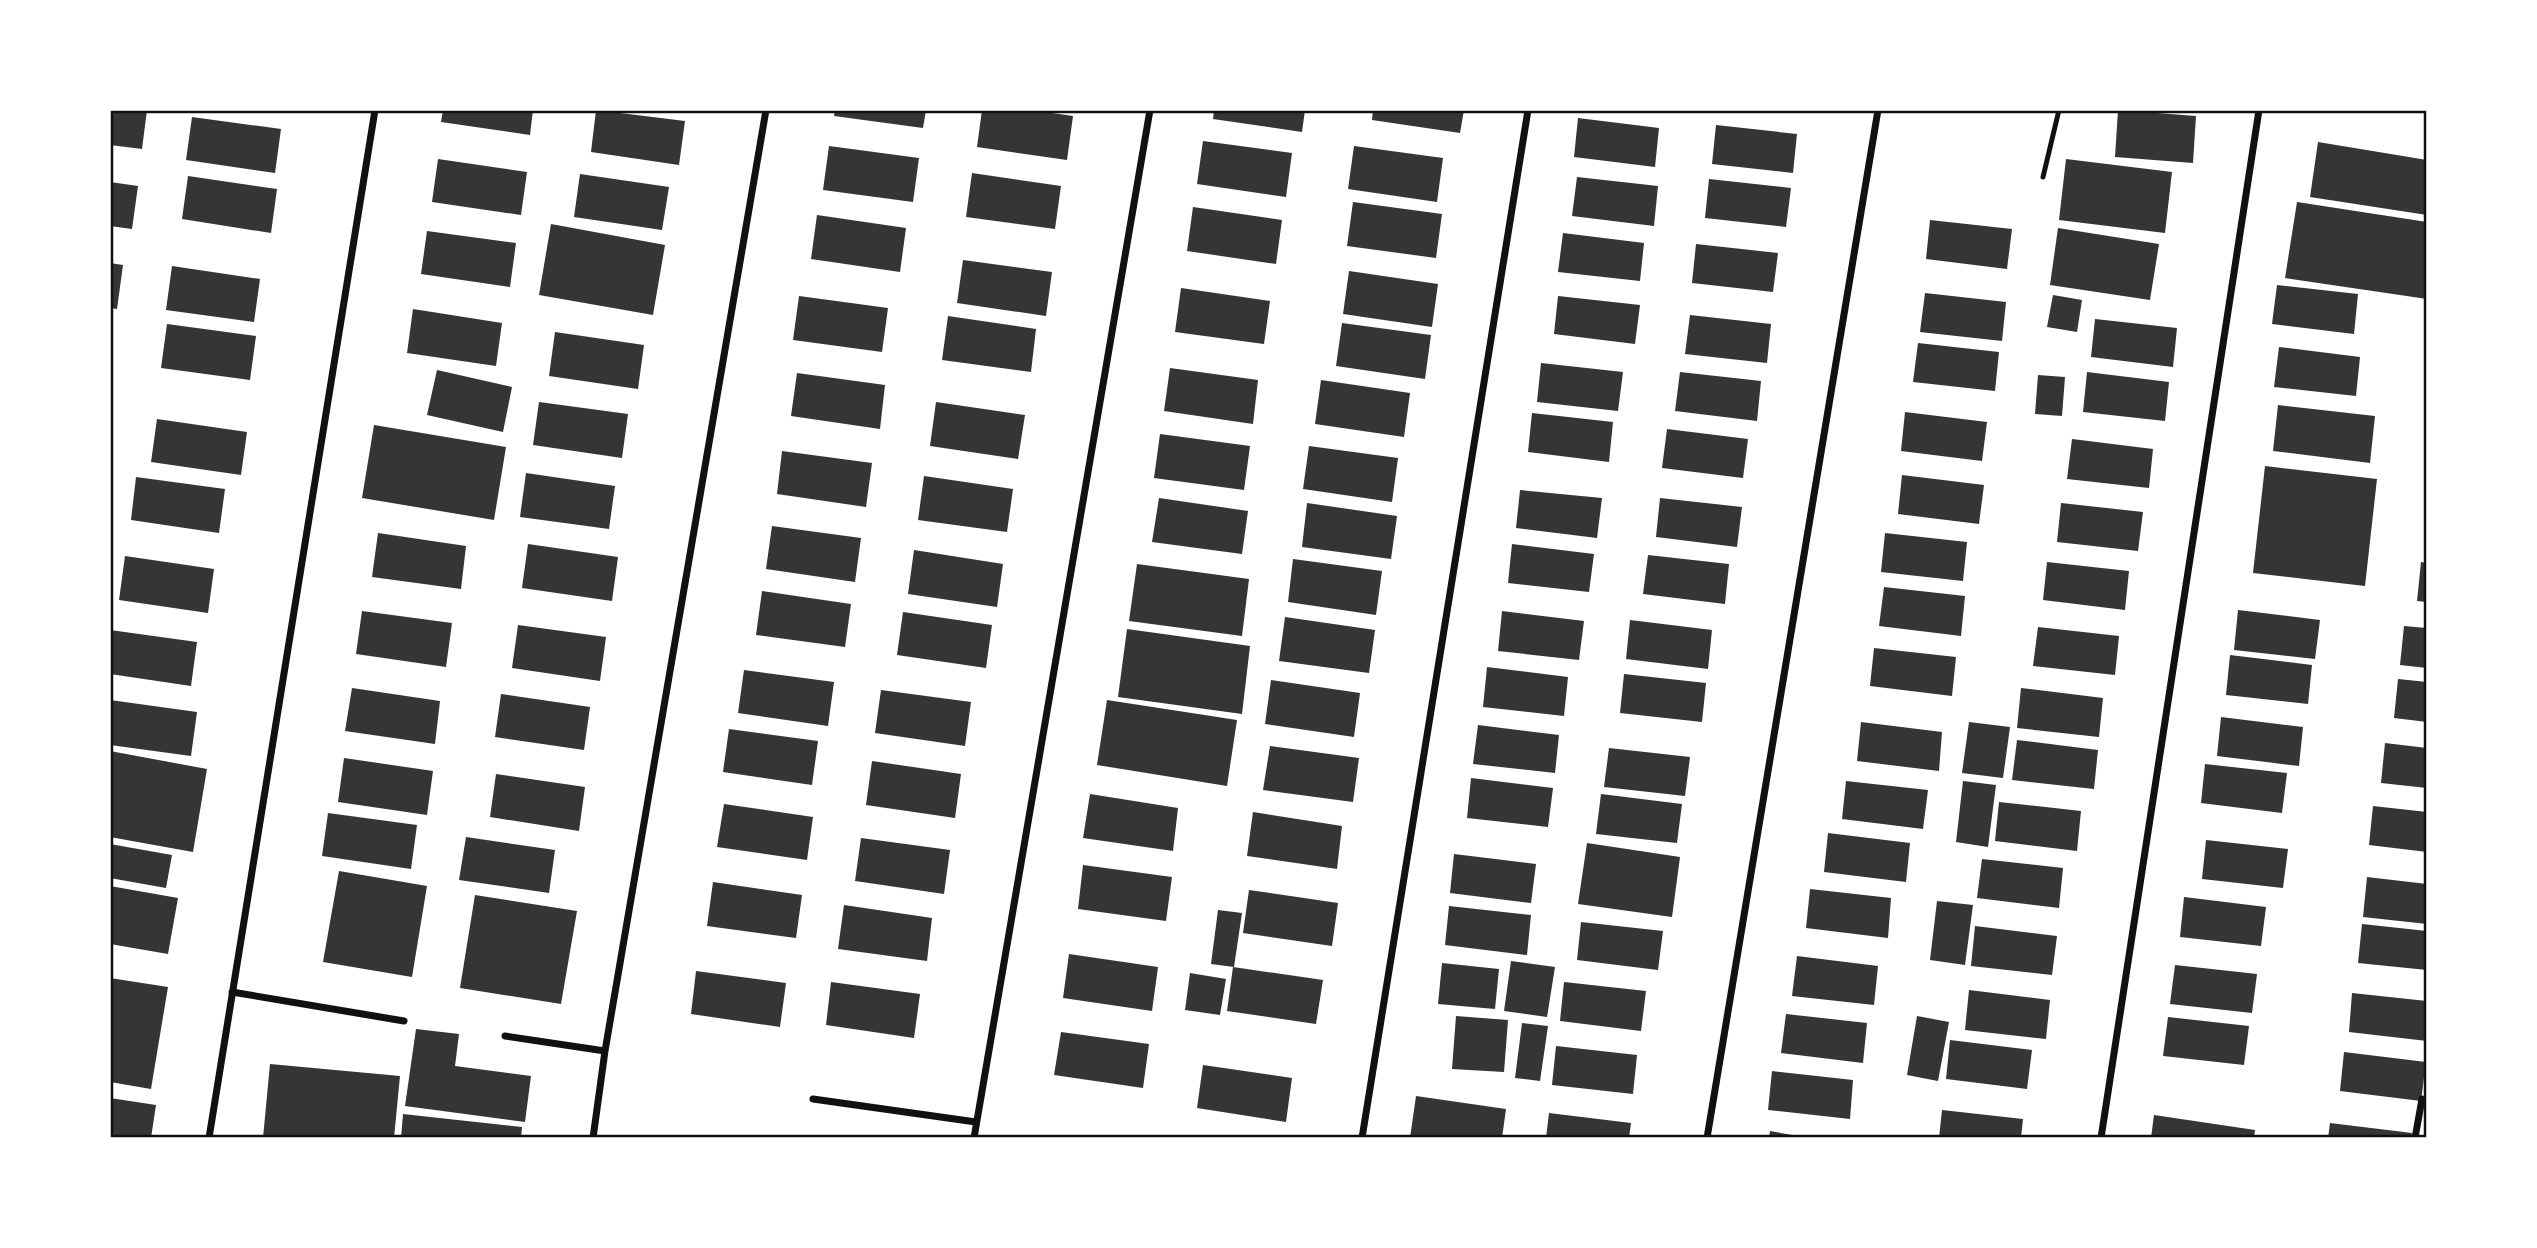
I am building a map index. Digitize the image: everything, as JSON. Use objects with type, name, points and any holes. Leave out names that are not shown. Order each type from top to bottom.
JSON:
[{"type":"street","points":[[209,1138],[375,110]]},
{"type":"street","points":[[593,1138],[605,1051],[765,110]]},
{"type":"street","points":[[974,1138],[1150,110]]},
{"type":"street","points":[[1362,1138],[1528,110]]},
{"type":"street","points":[[1707,1138],[1878,110]]},
{"type":"street","points":[[2101,1138],[2259,110]]},
{"type":"street","points":[[232,992],[404,1021]]},
{"type":"street","points":[[505,1036],[605,1051]]},
{"type":"street","points":[[813,1099],[976,1122]]},
{"type":"street","points":[[2415,1138],[2422,1099]]},
{"type":"lane","points":[[2043,177],[2059,110]]},
{"type":"building","points":[[110,110],[147,110],[142,149],[110,145]]},
{"type":"building","points":[[443,110],[533,110],[530,135],[441,122]]},
{"type":"building","points":[[596,110],[685,121],[679,165],[591,152]]},
{"type":"building","points":[[835,110],[926,110],[923,128],[834,116]]},
{"type":"building","points":[[982,110],[1032,110],[1073,116],[1067,160],[977,147]]},
{"type":"building","points":[[1214,110],[1305,110],[1302,132],[1213,119]]},
{"type":"building","points":[[1373,110],[1464,110],[1460,133],[1372,120]]},
{"type":"building","points":[[2118,110],[2196,116],[2193,163],[2115,157]]},
{"type":"building","points":[[192,117],[281,129],[275,173],[186,160]]},
{"type":"building","points":[[1578,118],[1659,128],[1655,167],[1574,157]]},
{"type":"building","points":[[1716,125],[1797,134],[1793,173],[1712,164]]},
{"type":"building","points":[[1203,141],[1292,153],[1286,197],[1197,184]]},
{"type":"building","points":[[2318,142],[2427,160],[2427,215],[2310,197]]},
{"type":"building","points":[[829,146],[919,158],[913,202],[823,190]]},
{"type":"building","points":[[1354,146],[1443,158],[1437,202],[1348,189]]},
{"type":"building","points":[[438,159],[527,172],[521,215],[432,202]]},
{"type":"building","points":[[2066,159],[2172,172],[2165,233],[2059,220]]},
{"type":"building","points":[[972,173],[1061,186],[1055,229],[966,217]]},
{"type":"building","points":[[580,174],[669,187],[662,230],[574,217]]},
{"type":"building","points":[[188,176],[277,189],[271,233],[182,219]]},
{"type":"building","points":[[1577,177],[1658,186],[1654,226],[1572,216]]},
{"type":"building","points":[[1709,179],[1791,188],[1786,227],[1705,218]]},
{"type":"building","points":[[110,182],[138,186],[132,229],[110,226]]},
{"type":"building","points":[[1353,202],[1442,214],[1436,258],[1347,246]]},
{"type":"building","points":[[2297,202],[2427,222],[2427,299],[2285,278]]},
{"type":"building","points":[[1193,207],[1282,220],[1276,264],[1187,251]]},
{"type":"building","points":[[817,215],[906,228],[900,272],[811,259]]},
{"type":"building","points":[[1930,220],[2012,229],[2007,269],[1926,259]]},
{"type":"building","points":[[551,224],[665,245],[653,315],[539,295]]},
{"type":"building","points":[[2058,228],[2159,244],[2150,300],[2050,285]]},
{"type":"building","points":[[427,231],[516,243],[510,287],[421,274]]},
{"type":"building","points":[[1563,233],[1644,243],[1640,281],[1558,272]]},
{"type":"building","points":[[1696,244],[1778,253],[1773,292],[1692,283]]},
{"type":"building","points":[[963,260],[1052,272],[1046,316],[957,303]]},
{"type":"building","points":[[110,263],[123,265],[117,309],[110,308]]},
{"type":"building","points":[[172,266],[260,279],[254,322],[166,310]]},
{"type":"building","points":[[1349,271],[1438,284],[1432,327],[1343,314]]},
{"type":"building","points":[[2277,285],[2358,294],[2354,334],[2272,324]]},
{"type":"building","points":[[1181,288],[1270,301],[1264,344],[1175,332]]},
{"type":"building","points":[[1925,293],[2006,302],[2002,341],[1920,332]]},
{"type":"building","points":[[2053,295],[2082,300],[2077,332],[2047,327]]},
{"type":"building","points":[[799,296],[888,308],[882,352],[793,340]]},
{"type":"building","points":[[1558,296],[1640,305],[1635,344],[1554,334]]},
{"type":"building","points":[[413,309],[502,323],[496,366],[407,353]]},
{"type":"building","points":[[1690,315],[1771,324],[1767,363],[1685,354]]},
{"type":"building","points":[[948,316],[1036,329],[1031,372],[942,360]]},
{"type":"building","points":[[2095,319],[2177,328],[2173,367],[2091,357]]},
{"type":"building","points":[[1342,323],[1431,335],[1425,379],[1336,366]]},
{"type":"building","points":[[167,324],[256,336],[250,380],[161,368]]},
{"type":"building","points":[[555,332],[644,345],[638,389],[549,376]]},
{"type":"building","points":[[1918,343],[1999,352],[1995,391],[1913,382]]},
{"type":"building","points":[[2279,347],[2360,357],[2356,396],[2274,387]]},
{"type":"building","points":[[1541,363],[1623,372],[1618,411],[1537,402]]},
{"type":"building","points":[[1170,368],[1258,380],[1253,424],[1164,411]]},
{"type":"building","points":[[437,370],[512,387],[503,432],[427,415]]},
{"type":"building","points":[[1680,372],[1761,381],[1757,421],[1675,411]]},
{"type":"building","points":[[2087,372],[2169,382],[2165,421],[2083,412]]},
{"type":"building","points":[[797,373],[885,385],[880,429],[791,416]]},
{"type":"building","points":[[2038,375],[2065,377],[2062,416],[2035,414]]},
{"type":"building","points":[[1321,380],[1410,393],[1404,437],[1315,424]]},
{"type":"building","points":[[539,402],[628,414],[622,458],[533,445]]},
{"type":"building","points":[[936,402],[1025,415],[1018,459],[930,446]]},
{"type":"building","points":[[2278,405],[2375,416],[2370,463],[2273,451]]},
{"type":"building","points":[[1905,412],[1987,422],[1982,461],[1901,451]]},
{"type":"building","points":[[1532,413],[1613,422],[1609,462],[1528,452]]},
{"type":"building","points":[[157,419],[247,432],[241,475],[151,462]]},
{"type":"building","points":[[374,425],[506,447],[494,520],[362,498]]},
{"type":"building","points":[[1667,429],[1748,439],[1743,478],[1662,468]]},
{"type":"building","points":[[1160,434],[1250,446],[1244,490],[1154,478]]},
{"type":"building","points":[[2072,439],[2153,449],[2149,488],[2067,479]]},
{"type":"building","points":[[1309,446],[1398,458],[1392,502],[1303,489]]},
{"type":"building","points":[[782,451],[872,463],[866,507],[777,494]]},
{"type":"building","points":[[2265,466],[2377,479],[2365,586],[2253,573]]},
{"type":"building","points":[[526,473],[615,486],[609,529],[520,517]]},
{"type":"building","points":[[1902,475],[1984,485],[1979,524],[1898,514]]},
{"type":"building","points":[[924,476],[1013,489],[1007,532],[918,520]]},
{"type":"building","points":[[136,477],[225,489],[219,533],[131,520]]},
{"type":"building","points":[[1520,490],[1602,498],[1597,538],[1516,528]]},
{"type":"building","points":[[1159,498],[1248,511],[1242,554],[1152,542]]},
{"type":"building","points":[[1660,498],[1742,507],[1737,547],[1656,537]]},
{"type":"building","points":[[1307,503],[1397,516],[1391,559],[1302,547]]},
{"type":"building","points":[[2061,503],[2143,512],[2138,551],[2057,542]]},
{"type":"building","points":[[772,526],[861,538],[855,582],[766,569]]},
{"type":"building","points":[[378,533],[466,546],[461,589],[372,577]]},
{"type":"building","points":[[1885,533],[1967,542],[1963,581],[1881,572]]},
{"type":"building","points":[[528,544],[618,557],[612,601],[522,588]]},
{"type":"building","points":[[1512,544],[1594,554],[1589,592],[1508,583]]},
{"type":"building","points":[[914,550],[1003,564],[997,607],[908,594]]},
{"type":"building","points":[[1648,555],[1729,564],[1725,604],[1643,594]]},
{"type":"building","points":[[125,556],[214,569],[208,613],[119,600]]},
{"type":"building","points":[[1293,559],[1382,571],[1376,615],[1288,602]]},
{"type":"building","points":[[2047,562],[2129,571],[2125,610],[2043,600]]},
{"type":"building","points":[[2421,562],[2427,563],[2427,602],[2417,601]]},
{"type":"building","points":[[1137,564],[1249,579],[1242,636],[1129,621]]},
{"type":"building","points":[[1884,587],[1965,596],[1961,636],[1879,626]]},
{"type":"building","points":[[762,591],[851,604],[845,647],[756,635]]},
{"type":"building","points":[[2238,610],[2320,620],[2315,659],[2234,650]]},
{"type":"building","points":[[362,611],[452,623],[446,667],[356,654]]},
{"type":"building","points":[[1502,611],[1584,621],[1579,660],[1498,651]]},
{"type":"building","points":[[903,612],[992,625],[986,668],[897,655]]},
{"type":"building","points":[[1285,617],[1375,630],[1369,673],[1279,661]]},
{"type":"building","points":[[1630,620],[1712,630],[1708,669],[1626,659]]},
{"type":"building","points":[[518,625],[606,637],[600,681],[512,668]]},
{"type":"building","points":[[2404,626],[2427,628],[2427,668],[2400,665]]},
{"type":"building","points":[[2038,627],[2119,636],[2115,675],[2033,666]]},
{"type":"building","points":[[1127,629],[1250,646],[1242,714],[1118,697]]},
{"type":"building","points":[[110,630],[197,642],[191,686],[110,674]]},
{"type":"building","points":[[1874,648],[1956,657],[1952,696],[1870,686]]},
{"type":"building","points":[[2230,655],[2312,665],[2308,704],[2226,695]]},
{"type":"building","points":[[1487,667],[1568,677],[1564,716],[1483,707]]},
{"type":"building","points":[[744,670],[834,682],[828,726],[738,713]]},
{"type":"building","points":[[1624,674],[1706,683],[1702,722],[1620,713]]},
{"type":"building","points":[[2398,679],[2427,682],[2427,722],[2394,718]]},
{"type":"building","points":[[1271,680],[1360,693],[1354,737],[1265,724]]},
{"type":"building","points":[[352,688],[440,701],[435,744],[345,731]]},
{"type":"building","points":[[2021,688],[2103,698],[2099,737],[2017,728]]},
{"type":"building","points":[[881,690],[971,702],[965,746],[875,733]]},
{"type":"building","points":[[501,694],[590,707],[584,750],[495,737]]},
{"type":"building","points":[[110,700],[197,712],[191,756],[110,745]]},
{"type":"building","points":[[1107,700],[1237,720],[1227,786],[1097,765]]},
{"type":"building","points":[[2221,717],[2303,727],[2299,766],[2217,756]]},
{"type":"building","points":[[1861,722],[1942,732],[1939,771],[1857,761]]},
{"type":"building","points":[[1969,722],[2010,727],[2003,778],[1962,773]]},
{"type":"building","points":[[1478,725],[1559,735],[1555,773],[1473,764]]},
{"type":"building","points":[[729,729],[818,741],[812,785],[723,772]]},
{"type":"building","points":[[2017,740],[2098,750],[2094,789],[2012,780]]},
{"type":"building","points":[[2385,743],[2427,748],[2427,788],[2381,783]]},
{"type":"building","points":[[1270,746],[1359,758],[1353,802],[1263,790]]},
{"type":"building","points":[[1609,748],[1690,757],[1685,796],[1604,787]]},
{"type":"building","points":[[110,751],[207,769],[193,852],[110,837]]},
{"type":"building","points":[[344,758],[433,771],[427,815],[338,802]]},
{"type":"building","points":[[872,761],[961,774],[955,818],[866,805]]},
{"type":"building","points":[[2205,764],[2287,773],[2282,813],[2201,803]]},
{"type":"building","points":[[496,774],[585,787],[579,831],[490,817]]},
{"type":"building","points":[[1471,778],[1553,788],[1548,827],[1467,818]]},
{"type":"building","points":[[1846,781],[1928,790],[1923,829],[1842,819]]},
{"type":"building","points":[[1963,781],[1996,785],[1988,847],[1956,842]]},
{"type":"building","points":[[1090,794],[1178,808],[1173,851],[1083,838]]},
{"type":"building","points":[[1601,794],[1682,804],[1677,843],[1596,834]]},
{"type":"building","points":[[1999,802],[2081,811],[2077,851],[1995,841]]},
{"type":"building","points":[[724,804],[813,817],[807,860],[717,847]]},
{"type":"building","points":[[2373,806],[2427,812],[2427,852],[2369,845]]},
{"type":"building","points":[[1253,812],[1342,826],[1337,869],[1247,856]]},
{"type":"building","points":[[328,813],[417,825],[411,869],[322,856]]},
{"type":"building","points":[[1828,833],[1910,843],[1906,882],[1824,872]]},
{"type":"building","points":[[466,837],[555,850],[549,893],[459,880]]},
{"type":"building","points":[[861,838],[950,850],[944,894],[855,881]]},
{"type":"building","points":[[2206,840],[2288,849],[2283,888],[2202,879]]},
{"type":"building","points":[[1587,843],[1680,857],[1672,917],[1578,904]]},
{"type":"building","points":[[110,844],[172,855],[166,888],[110,878]]},
{"type":"building","points":[[1454,854],[1536,864],[1531,903],[1450,893]]},
{"type":"building","points":[[1982,859],[2063,868],[2059,908],[1977,898]]},
{"type":"building","points":[[1083,865],[1172,877],[1166,921],[1078,909]]},
{"type":"building","points":[[339,871],[427,886],[412,977],[323,962]]},
{"type":"building","points":[[2367,877],[2427,884],[2427,924],[2363,917]]},
{"type":"building","points":[[713,882],[802,895],[796,938],[707,926]]},
{"type":"building","points":[[110,886],[178,898],[168,954],[110,944]]},
{"type":"building","points":[[1810,889],[1891,898],[1888,938],[1806,928]]},
{"type":"building","points":[[1249,890],[1338,903],[1332,946],[1243,933]]},
{"type":"building","points":[[475,895],[577,911],[561,1004],[460,988]]},
{"type":"building","points":[[2184,897],[2266,907],[2261,946],[2180,937]]},
{"type":"building","points":[[1937,901],[1973,905],[1965,965],[1930,960]]},
{"type":"building","points":[[844,905],[932,918],[927,961],[838,949]]},
{"type":"building","points":[[1449,906],[1531,915],[1527,955],[1445,945]]},
{"type":"building","points":[[1218,910],[1242,913],[1234,967],[1211,964]]},
{"type":"building","points":[[1581,922],[1663,931],[1658,970],[1577,960]]},
{"type":"building","points":[[2362,924],[2427,931],[2427,970],[2358,963]]},
{"type":"building","points":[[1975,926],[2057,936],[2052,975],[1971,966]]},
{"type":"building","points":[[1069,954],[1158,967],[1152,1011],[1063,998]]},
{"type":"building","points":[[1797,956],[1878,966],[1874,1005],[1792,996]]},
{"type":"building","points":[[1511,961],[1555,967],[1547,1017],[1504,1011]]},
{"type":"building","points":[[1442,963],[1499,969],[1495,1009],[1438,1004]]},
{"type":"building","points":[[2175,965],[2257,974],[2252,1013],[2170,1004]]},
{"type":"building","points":[[1233,967],[1323,980],[1316,1024],[1227,1011]]},
{"type":"building","points":[[696,971],[786,983],[780,1027],[691,1014]]},
{"type":"building","points":[[1190,973],[1226,979],[1220,1015],[1185,1010]]},
{"type":"building","points":[[110,978],[168,987],[151,1089],[110,1082]]},
{"type":"building","points":[[831,982],[920,994],[914,1038],[826,1025]]},
{"type":"building","points":[[1564,982],[1646,991],[1641,1031],[1560,1021]]},
{"type":"building","points":[[1969,990],[2050,1000],[2046,1039],[1965,1030]]},
{"type":"building","points":[[2352,993],[2427,1001],[2427,1041],[2349,1032]]},
{"type":"building","points":[[1786,1014],[1867,1023],[1863,1063],[1781,1053]]},
{"type":"building","points":[[1456,1016],[1508,1020],[1504,1072],[1452,1069]]},
{"type":"building","points":[[1917,1016],[1949,1022],[1938,1081],[1907,1075]]},
{"type":"building","points":[[2168,1017],[2249,1026],[2244,1065],[2163,1056]]},
{"type":"building","points":[[1522,1023],[1548,1026],[1540,1081],[1515,1078]]},
{"type":"building","points":[[416,1029],[459,1034],[455,1066],[531,1076],[525,1122],[405,1106]]},
{"type":"building","points":[[1061,1032],[1149,1044],[1143,1088],[1054,1075]]},
{"type":"building","points":[[1950,1040],[2032,1050],[2027,1089],[1946,1079]]},
{"type":"building","points":[[1556,1046],[1637,1055],[1633,1094],[1552,1085]]},
{"type":"building","points":[[2344,1052],[2426,1062],[2421,1101],[2340,1091]]},
{"type":"building","points":[[270,1064],[400,1076],[394,1138],[263,1138]]},
{"type":"building","points":[[1203,1065],[1292,1078],[1286,1122],[1197,1108]]},
{"type":"building","points":[[1772,1071],[1853,1080],[1850,1119],[1768,1110]]},
{"type":"building","points":[[1416,1096],[1506,1109],[1502,1138],[1410,1138]]},
{"type":"building","points":[[110,1098],[156,1105],[151,1138],[110,1138]]},
{"type":"building","points":[[1942,1110],[2023,1119],[2021,1138],[1939,1138]]},
{"type":"building","points":[[1549,1113],[1631,1123],[1629,1138],[1546,1138]]},
{"type":"building","points":[[403,1114],[522,1127],[521,1138],[401,1138]]},
{"type":"building","points":[[2154,1115],[2255,1130],[2254,1138],[2151,1138]]},
{"type":"building","points":[[2330,1123],[2412,1133],[2411,1138],[2328,1138]]},
{"type":"building","points":[[1770,1131],[1798,1136],[1798,1138],[1769,1138]]}]
